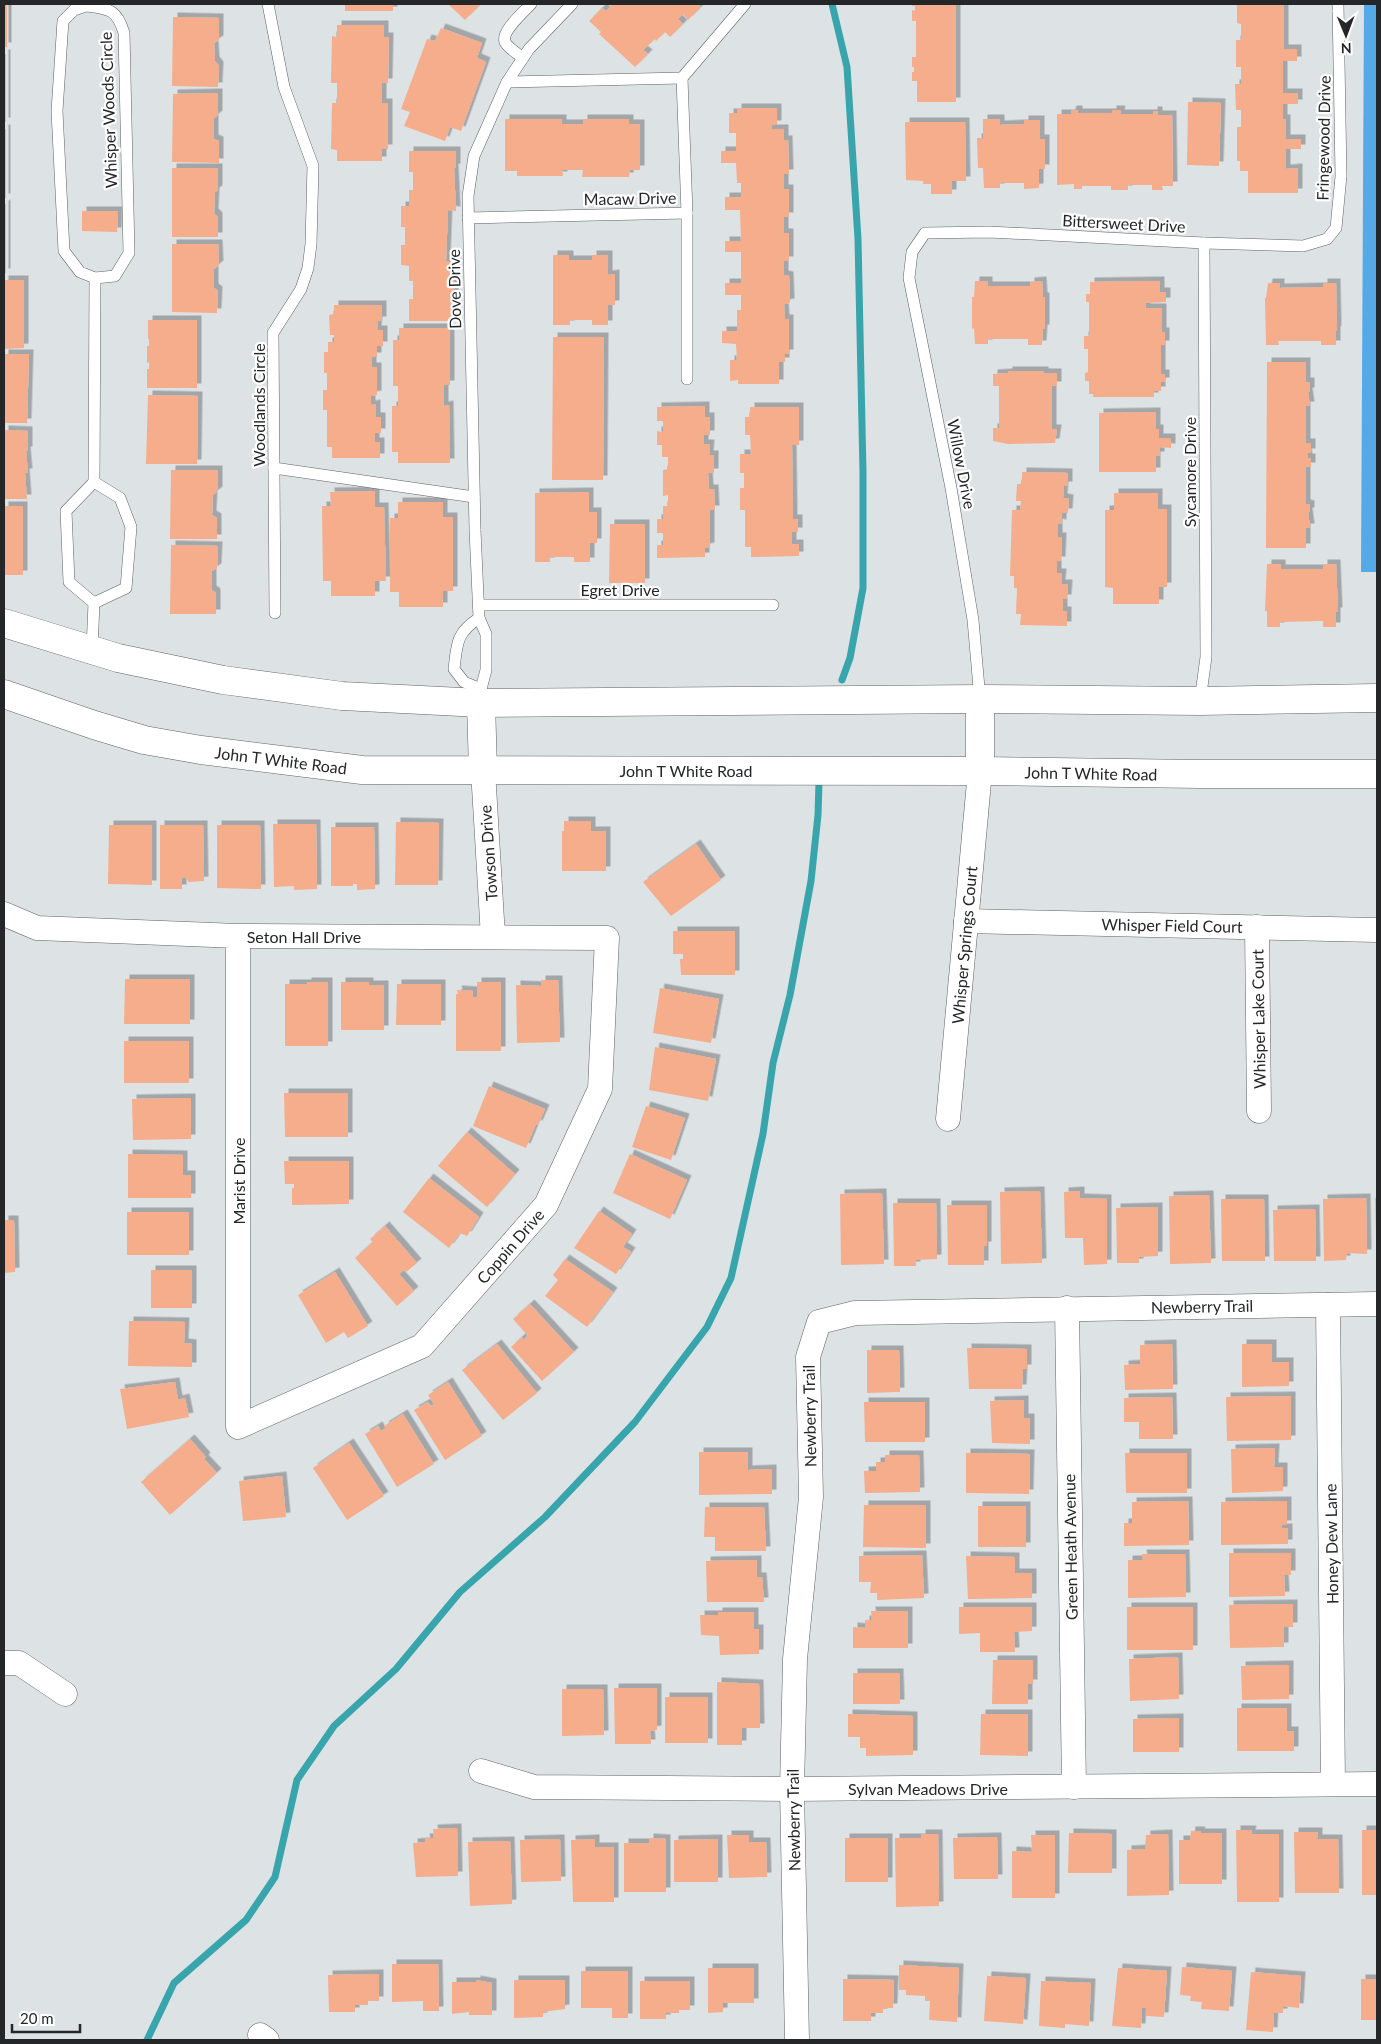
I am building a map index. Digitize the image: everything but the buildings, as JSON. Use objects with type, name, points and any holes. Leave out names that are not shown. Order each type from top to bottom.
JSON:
[{"type":"main road","points":[[4,623],[118,658],[241,682],[342,696],[1200,701],[1377,698]]},
{"type":"main road","name":"John T White Road","points":[[4,694],[128,735],[201,750],[362,770],[1377,774]]},
{"type":"main road","points":[[481,696],[483,770]]},
{"type":"main road","points":[[980,700],[980,771]]},
{"type":"street","name":"Towson Drive","points":[[483,770],[493,937]]},
{"type":"street","name":"Whisper Springs Court","points":[[948,1119],[980,771]]},
{"type":"street","name":"Seton Hall Drive","points":[[4,914],[37,928],[238,936],[607,938]]},
{"type":"street","name":"Whisper Field Court","points":[[966,921],[1377,930]]},
{"type":"street","name":"Whisper Lake Court","points":[[1256,927],[1259,1111]]},
{"type":"street","name":"Marist Drive","points":[[238,936],[238,1427]]},
{"type":"street","name":"Coppin Drive","points":[[238,1427],[422,1346],[546,1206],[600,1088],[607,938]]},
{"type":"street","name":"Newberry Trail","points":[[798,2040],[792,1788],[795,1659],[811,1497],[808,1356],[819,1322],[855,1313],[1377,1304]]},
{"type":"street","name":"Honey Dew Lane","points":[[1328,1305],[1333,1784]]},
{"type":"street","name":"Green Heath Avenue","points":[[1067,1308],[1074,1787]]},
{"type":"street","points":[[4,1664],[20,1663],[64,1694]]},
{"type":"street","name":"Sylvan Meadows Drive","points":[[481,1771],[534,1787],[1074,1787],[1377,1784]]},
{"type":"lane","name":"Woodlands Circle","points":[[268,4],[284,87],[312,166],[311,244],[308,268],[301,289],[274,333],[275,613]]},
{"type":"lane","points":[[523,58],[506,44],[504,40],[506,31],[531,4]]},
{"type":"lane","name":"Dove Drive","points":[[479,605],[474,497],[468,218],[468,196],[474,156],[507,82],[529,49],[572,4]]},
{"type":"lane","points":[[507,82],[682,78],[745,4]]},
{"type":"lane","name":"Fringewood Drive","points":[[1327,239],[1336,228],[1342,176],[1338,4]]},
{"type":"lane","name":"Whisper Woods Circle","points":[[86,6],[110,10],[120,18],[124,32],[129,253],[115,276],[95,278],[80,272],[64,251],[57,111],[63,21],[74,10],[86,6]]},
{"type":"lane","name":"Macaw Drive","points":[[468,218],[687,213],[682,78]]},
{"type":"lane","points":[[687,213],[687,379]]},
{"type":"lane","name":"Bittersweet Drive","points":[[921,238],[925,233],[990,232],[1204,244],[1303,246],[1327,239]]},
{"type":"lane","name":"Willow Drive","points":[[921,238],[912,252],[909,278],[953,497],[973,620],[980,700]]},
{"type":"lane","name":"Sycamore Drive","points":[[1200,701],[1206,657],[1204,244]]},
{"type":"lane","points":[[94,603],[69,582],[66,511],[94,482],[95,278]]},
{"type":"lane","points":[[274,468],[474,497]]},
{"type":"lane","points":[[94,482],[120,498],[131,527],[126,588],[94,603]]},
{"type":"lane","points":[[92,651],[94,603]]},
{"type":"lane","points":[[479,605],[479,618],[486,634],[486,670],[481,696],[464,682],[454,669],[458,640],[470,624],[479,618]]},
{"type":"lane","name":"Egret Drive","points":[[479,605],[774,605]]},
{"type":"shaded area","points":[[1364,4],[1377,4],[1377,572],[1361,572]]},
{"type":"waterway","points":[[832,4],[847,67],[858,239],[863,472],[863,588],[850,658],[842,680]]},
{"type":"waterway","points":[[147,2040],[174,1983],[246,1920],[275,1877],[297,1780],[334,1726],[396,1669],[460,1592],[545,1517],[635,1422],[707,1327],[731,1278],[763,1134],[773,1063],[790,995],[811,881],[818,815],[819,781]]}]
